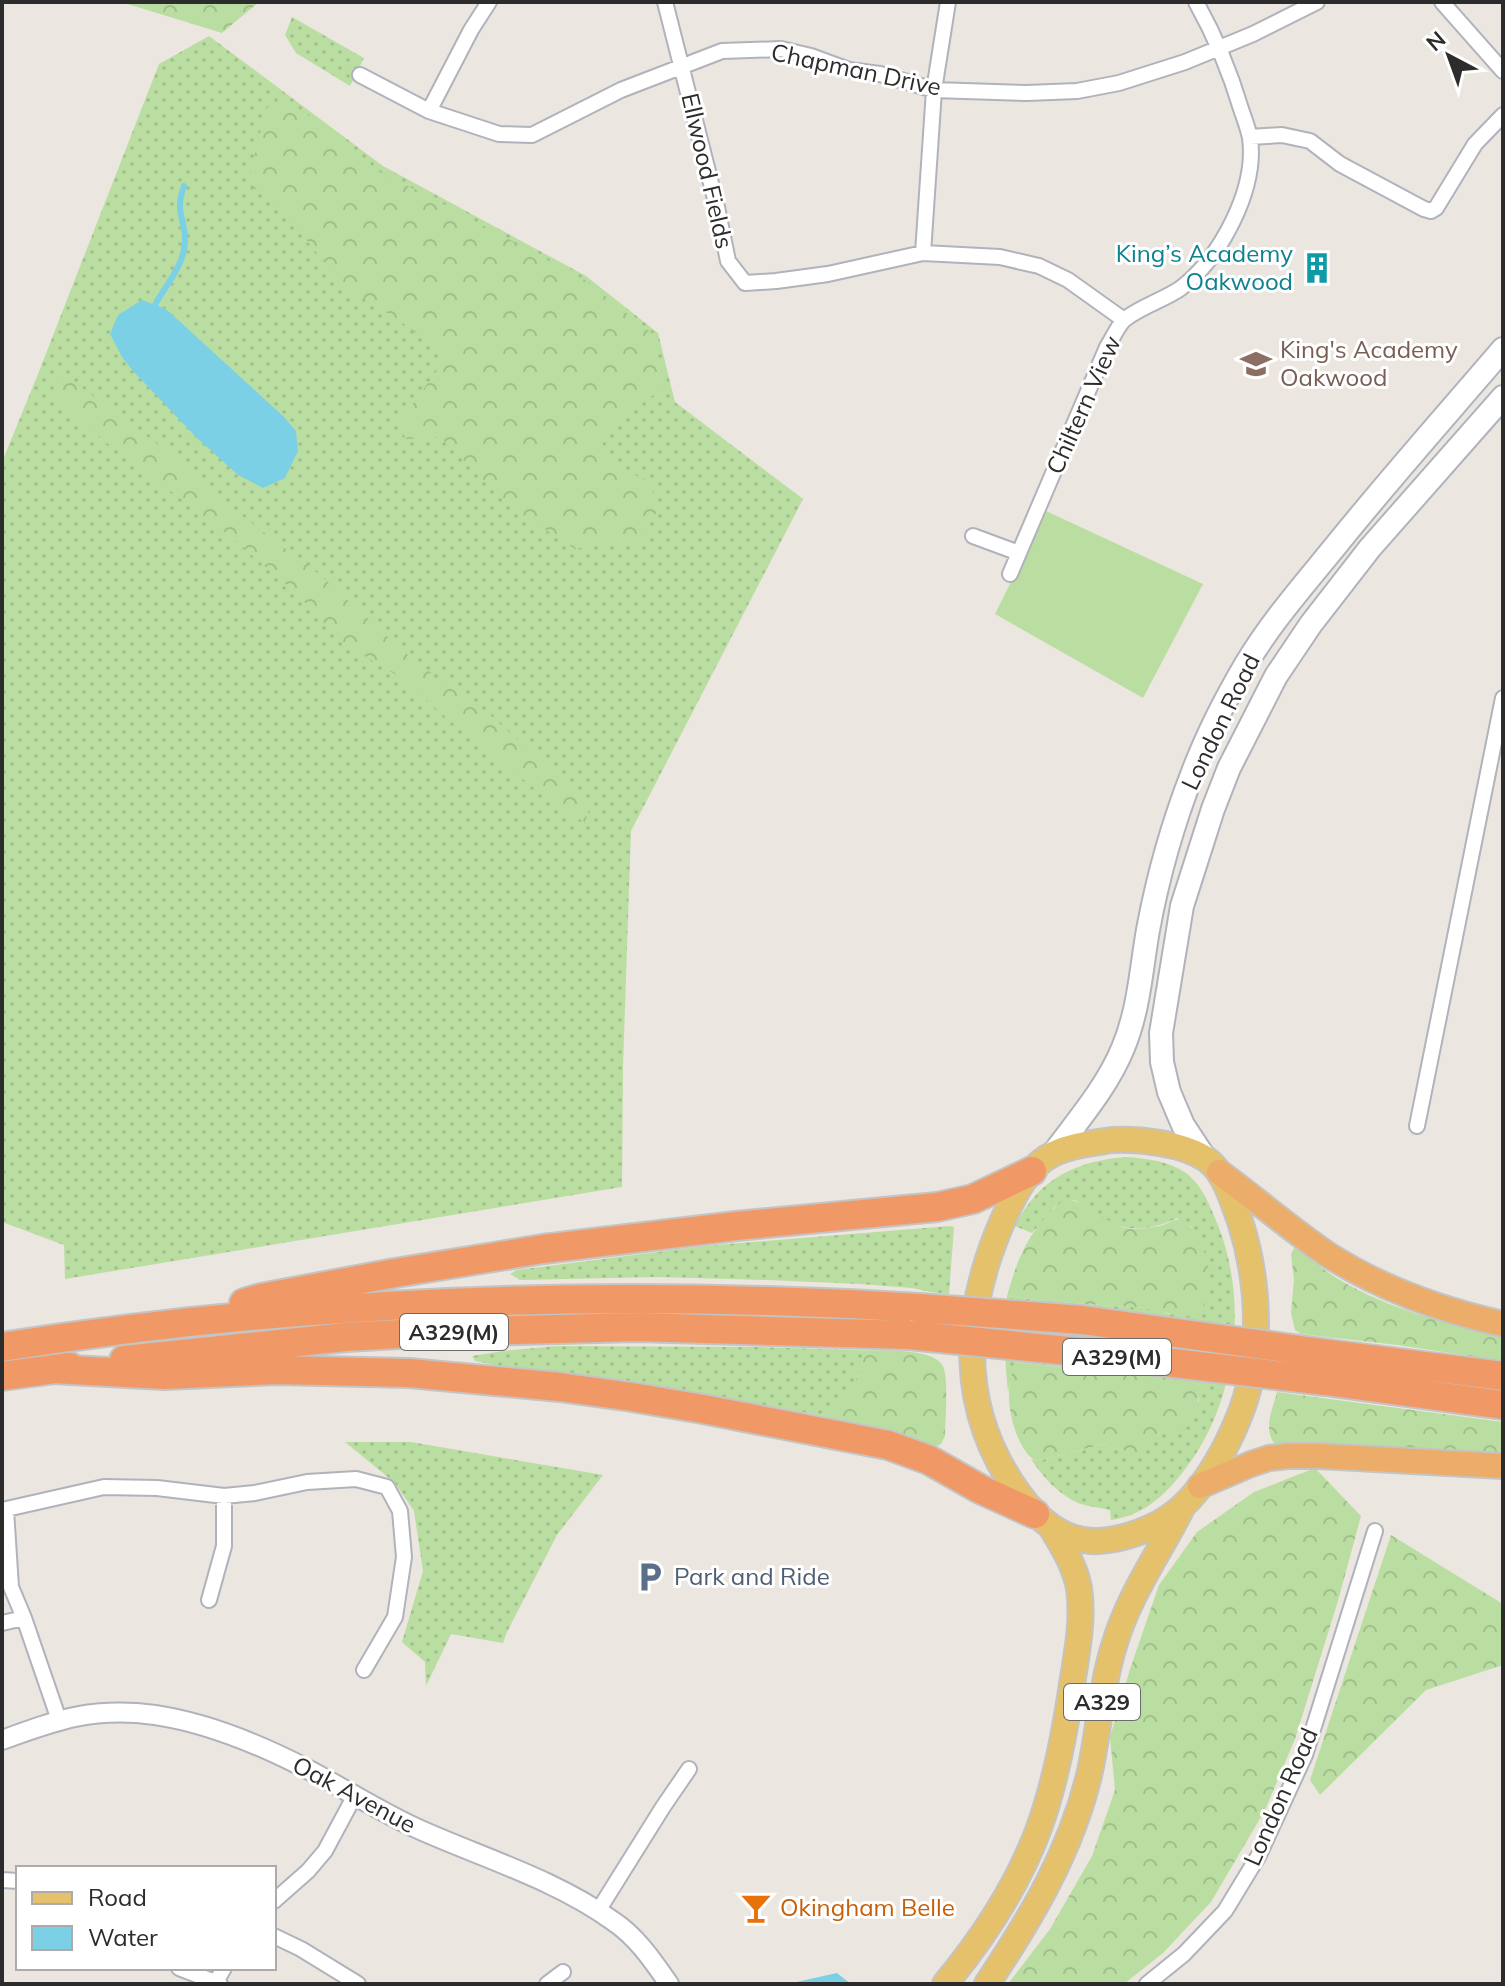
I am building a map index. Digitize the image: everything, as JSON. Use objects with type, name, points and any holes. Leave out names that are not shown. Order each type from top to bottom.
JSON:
[{"type":"highway","name":"A329(M)","points":[[162,1326],[261,1298],[543,1249],[722,1227],[937,1207],[973,1199],[1042,1162]]},
{"type":"highway","points":[[1212,1165],[1304,1237],[1358,1272],[1412,1298],[1503,1324]]},
{"type":"highway","name":"A329(M)","points":[[2,1347],[309,1311],[534,1300],[704,1299],[919,1308],[1150,1328],[1503,1405]]},
{"type":"highway","name":"A329(M)","points":[[2,1376],[346,1337],[637,1327],[909,1335],[1089,1353],[1503,1376]]},
{"type":"highway","name":"A329(M)","points":[[53,1369],[164,1375],[277,1370],[409,1373],[632,1397],[888,1445],[929,1460],[1043,1520]]},
{"type":"highway","points":[[1200,1486],[1251,1464],[1288,1456],[1503,1466]]},
{"type":"main road","name":"London Road","points":[[1042,1162],[1105,1082],[1122,1050],[1135,1011],[1154,904],[1174,824],[1212,730],[1247,663],[1279,616],[1344,536],[1503,349]]},
{"type":"main road","name":"London Road","points":[[1212,1165],[1183,1125],[1169,1092],[1162,1062],[1161,1033],[1182,906],[1213,809],[1229,768],[1276,676],[1311,624],[1370,548],[1503,397]]},
{"type":"main road","points":[[1125,1140],[1181,1148],[1212,1165],[1239,1219],[1251,1265],[1255,1308],[1254,1360],[1234,1428],[1215,1465],[1182,1507],[1165,1520],[1144,1530],[1105,1541],[1073,1538],[1043,1520],[1007,1477],[986,1435],[975,1396],[971,1339],[975,1307],[990,1251],[1010,1204],[1042,1162],[1082,1145],[1125,1140]]},
{"type":"main road","name":"A329","points":[[987,1984],[1039,1903],[1071,1833],[1090,1772],[1113,1647],[1133,1597],[1182,1507]]},
{"type":"main road","name":"A329","points":[[945,1984],[981,1937],[1020,1871],[1046,1808],[1060,1753],[1081,1617],[1079,1589],[1075,1575],[1043,1520]]},
{"type":"street","points":[[429,111],[489,2]]},
{"type":"street","points":[[665,2],[682,66]]},
{"type":"street","points":[[948,2],[934,90],[923,253],[1000,257],[1039,266],[1068,280],[1124,320]]},
{"type":"street","name":"Chiltern View","points":[[1010,574],[1107,347],[1124,320],[1181,288],[1220,246],[1234,220],[1243,193],[1250,137],[1234,85],[1196,2]]},
{"type":"street","name":"Chapman Drive","points":[[360,75],[429,111],[499,134],[532,135],[621,90],[722,51],[781,49],[849,70],[880,74],[934,90],[1077,91],[1119,83],[1185,62],[1253,34],[1317,2]]},
{"type":"street","points":[[1442,2],[1503,71]]},
{"type":"street","name":"Ellwood Fields","points":[[682,66],[728,261],[745,283],[828,274],[923,253]]},
{"type":"street","points":[[1250,137],[1282,135],[1310,141],[1340,164],[1431,211],[1436,208],[1475,144],[1503,115]]},
{"type":"street","points":[[973,536],[1019,553]]},
{"type":"street","points":[[1417,1126],[1503,698]]},
{"type":"street","points":[[59,1720],[11,1587],[4,1510],[104,1487],[157,1488],[224,1496],[307,1482],[356,1479],[387,1487],[400,1511],[404,1557],[395,1617],[364,1670]]},
{"type":"street","points":[[209,1600],[224,1546],[224,1496]]},
{"type":"street","name":"London Road","points":[[1147,1984],[1184,1954],[1225,1911],[1259,1855],[1305,1755],[1375,1531]]},
{"type":"street","points":[[2,1623],[24,1618]]},
{"type":"street","name":"Oak Avenue","points":[[2,1740],[59,1720],[92,1713],[120,1712],[202,1725],[250,1742],[291,1760],[412,1826],[547,1884],[598,1911],[614,1921],[644,1949],[669,1984]]},
{"type":"street","points":[[598,1911],[689,1769]]},
{"type":"street","points":[[276,1899],[325,1851],[354,1797]]},
{"type":"street","points":[[276,1937],[358,1984]]},
{"type":"street","points":[[184,1970],[218,1983]]},
{"type":"street","points":[[547,1984],[563,1972]]},
{"type":"green space","points":[[121,2],[259,2],[222,33]]},
{"type":"green space","points":[[292,17],[364,58],[350,86],[296,53],[285,35]]},
{"type":"green space","points":[[209,36],[383,166],[586,276],[658,333],[675,402],[803,499],[631,831],[622,1187],[65,1279],[64,1245],[2,1222],[2,462],[159,64]]},
{"type":"green space","points":[[282,97],[328,129],[387,178],[417,190],[585,280],[653,334],[665,386],[600,440],[619,467],[649,482],[659,507],[639,545],[605,544],[575,549],[511,507],[440,437],[406,439],[398,424],[447,357],[399,320],[349,291],[293,220],[248,183],[266,109]]},
{"type":"green space","points":[[60,377],[73,381],[177,459],[245,518],[319,574],[412,659],[489,714],[579,795],[589,810],[585,822],[568,814],[472,740],[400,677],[344,644],[297,594],[226,533],[103,440],[59,400],[53,386]]},
{"type":"green space","points":[[1046,511],[1203,584],[1143,698],[995,614]]},
{"type":"green space","points":[[1128,1157],[1173,1166],[1192,1178],[1201,1190],[1218,1225],[1228,1257],[1234,1291],[1235,1326],[1223,1394],[1211,1427],[1194,1457],[1153,1503],[1129,1516],[1111,1520],[1110,1510],[1082,1504],[1064,1495],[1031,1459],[1038,1461],[1103,1444],[1134,1454],[1152,1442],[1161,1431],[1192,1418],[1199,1400],[1199,1385],[1191,1380],[1015,1362],[1008,1392],[1006,1308],[1007,1296],[1144,1308],[1169,1314],[1203,1250],[1191,1226],[1177,1218],[1151,1227],[1124,1227],[1107,1221],[1074,1200],[1055,1207],[1032,1233],[1015,1226],[1035,1196],[1061,1175],[1092,1162]]},
{"type":"green space","points":[[1064,1200],[1081,1203],[1118,1226],[1127,1228],[1152,1227],[1184,1219],[1202,1246],[1209,1269],[1209,1291],[1204,1306],[1194,1316],[1187,1316],[1144,1308],[1007,1296],[1016,1268],[1034,1231]]},
{"type":"green space","points":[[954,1227],[949,1294],[860,1284],[658,1277],[520,1280],[510,1274],[517,1270],[704,1246]]},
{"type":"green space","points":[[1294,1248],[1340,1280],[1379,1300],[1503,1336],[1503,1361],[1301,1334],[1295,1330],[1291,1313],[1294,1280],[1291,1254]]},
{"type":"green space","points":[[556,1346],[859,1350],[864,1358],[850,1396],[828,1417],[696,1394],[519,1369],[475,1361],[472,1356]]},
{"type":"green space","points":[[859,1350],[917,1353],[938,1360],[943,1366],[946,1381],[945,1436],[941,1444],[934,1448],[828,1417],[850,1395],[864,1358]]},
{"type":"green space","points":[[1014,1362],[1191,1380],[1199,1385],[1199,1398],[1185,1430],[1174,1436],[1161,1431],[1146,1450],[1134,1454],[1103,1444],[1038,1461],[1025,1451],[1010,1411]]},
{"type":"green space","points":[[1277,1392],[1503,1422],[1503,1455],[1274,1443],[1269,1424]]},
{"type":"green space","points":[[345,1442],[411,1442],[603,1475],[557,1535],[503,1643],[451,1634],[426,1686],[425,1662],[402,1642],[423,1571],[414,1511],[395,1483]]},
{"type":"green space","points":[[1315,1468],[1361,1516],[1295,1739],[1265,1810],[1211,1902],[1163,1953],[1124,1984],[1008,1984],[1050,1929],[1092,1856],[1115,1790],[1110,1737],[1159,1585],[1197,1532],[1254,1492]]},
{"type":"green space","points":[[1391,1535],[1503,1604],[1503,1665],[1426,1690],[1320,1795],[1310,1780]]},
{"type":"water","points":[[142,300],[166,309],[296,431],[298,451],[285,478],[263,488],[238,475],[197,438],[133,371],[110,334],[118,315]]},
{"type":"water","points":[[837,1973],[851,1984],[791,1984],[792,1983]]},
{"type":"waterway","points":[[155,305],[178,267],[184,250],[185,234],[180,210],[184,186]]},
{"type":"place","name":"King’s Academy Oakwood","points":[[1317,268]]},
{"type":"place","name":"King's Academy Oakwood","points":[[1256,364]]},
{"type":"place","name":"Park and Ride","points":[[650,1577]]},
{"type":"place","name":"Okingham Belle","points":[[756,1908]]}]
